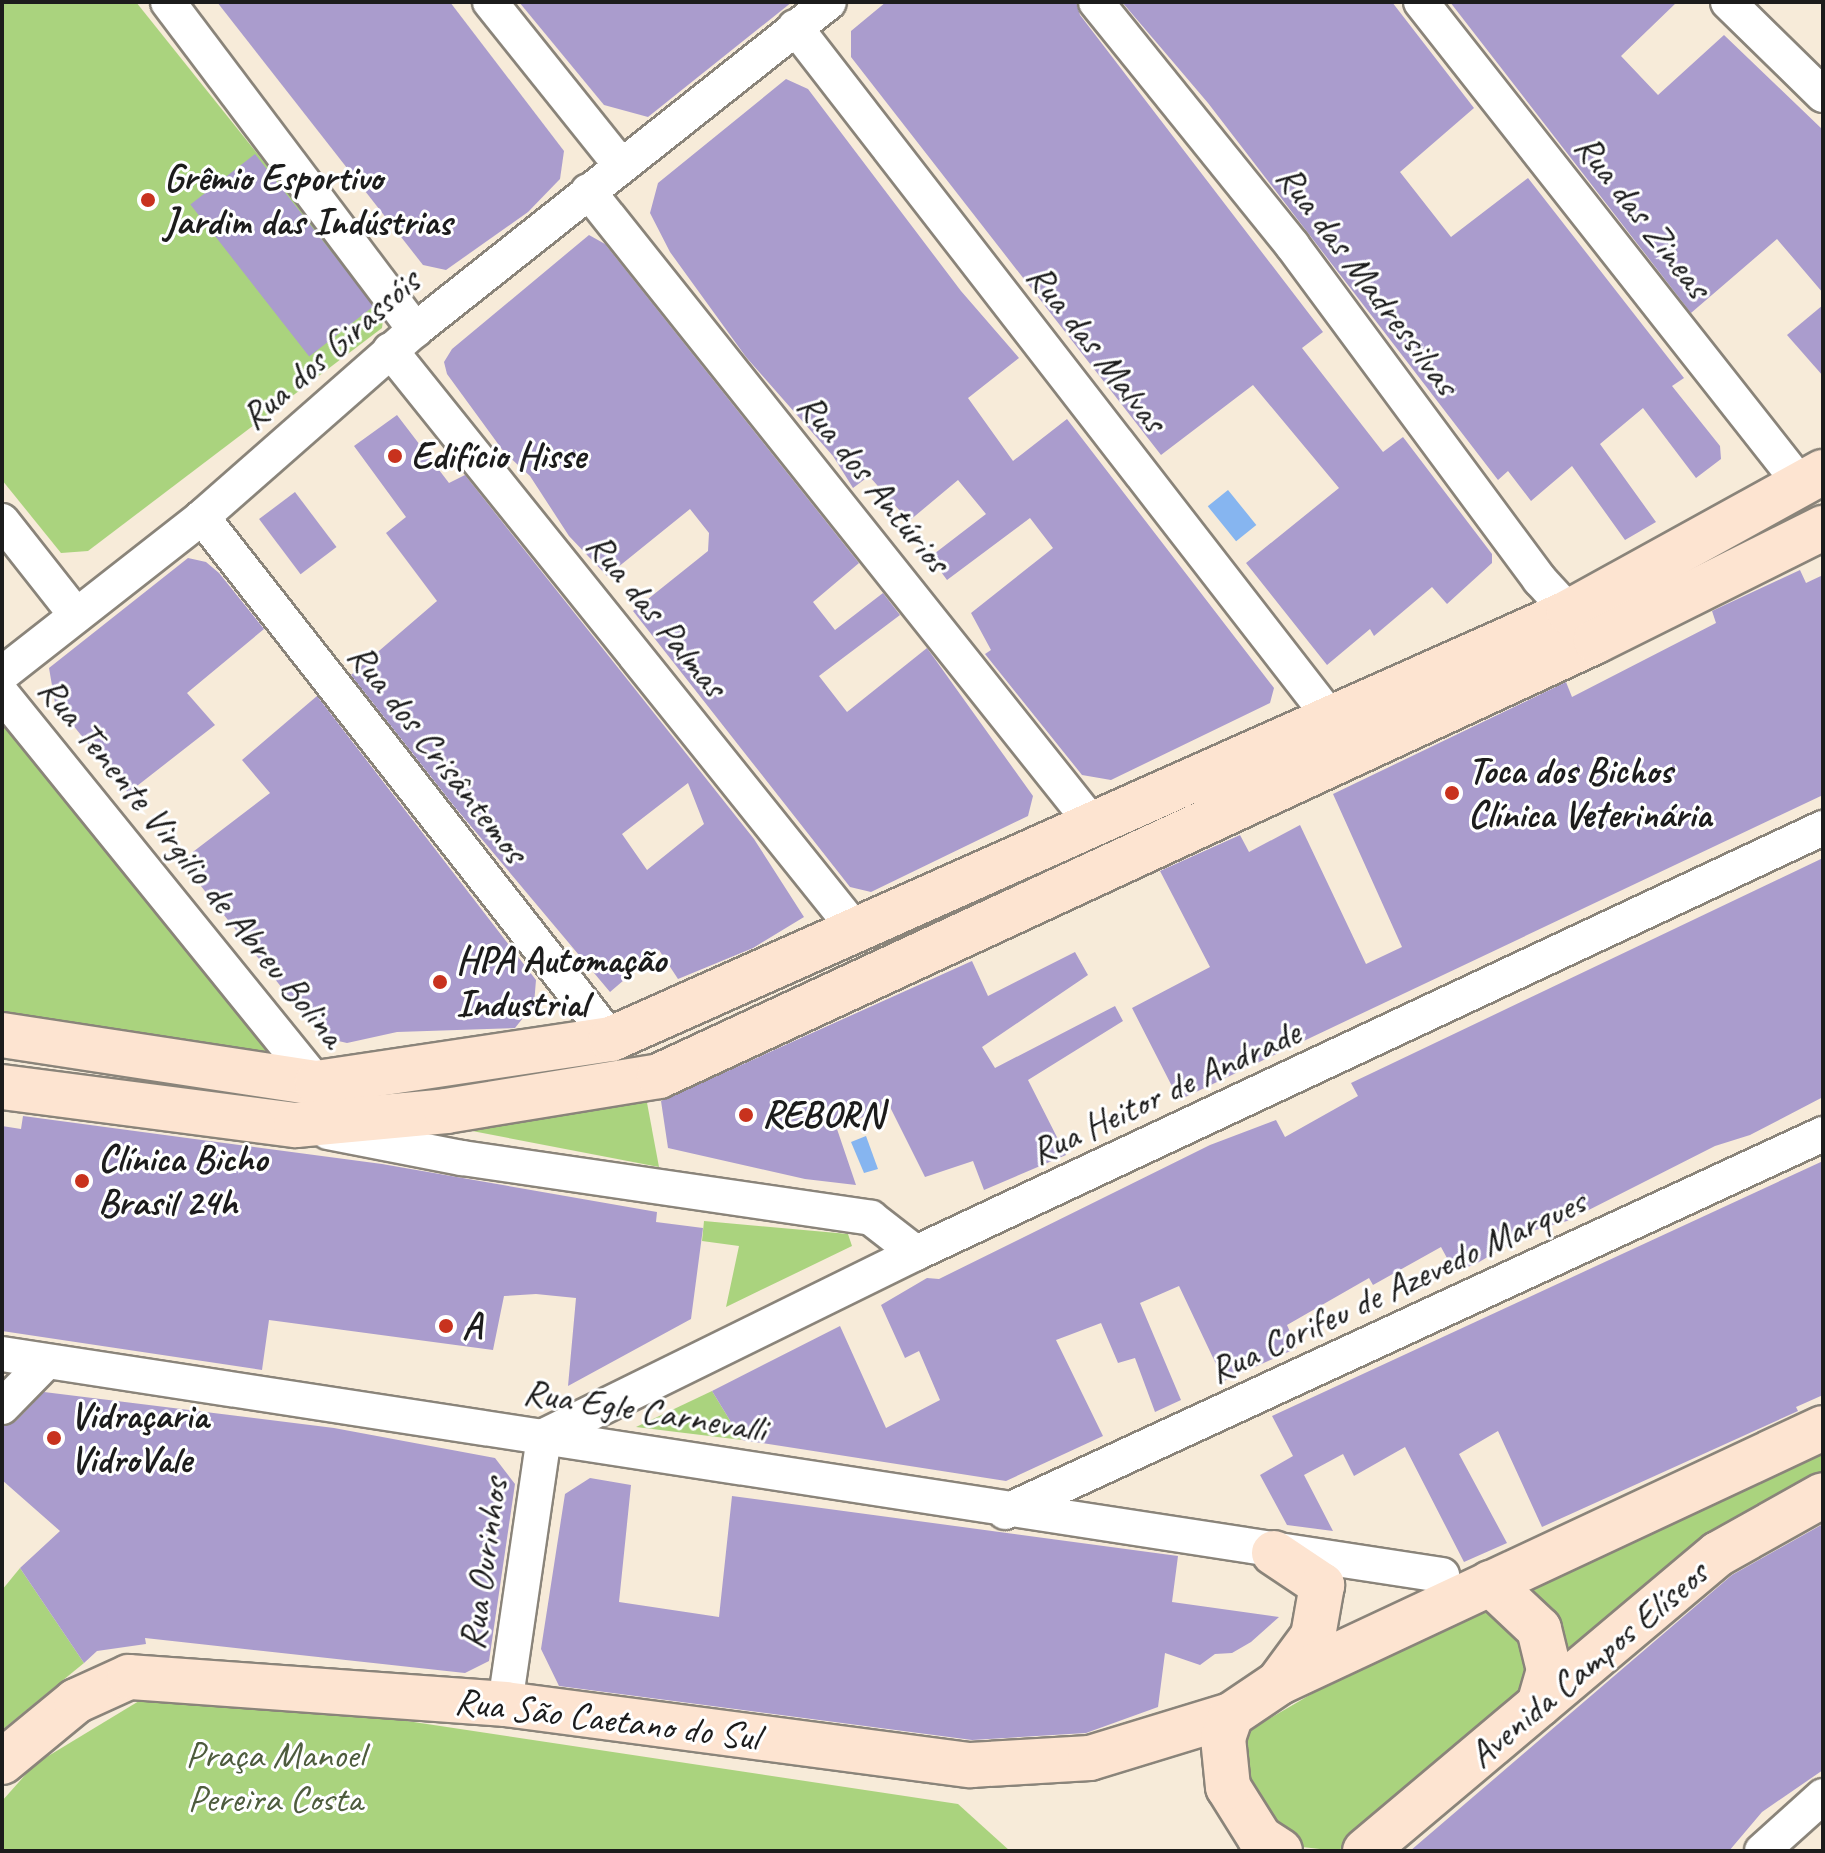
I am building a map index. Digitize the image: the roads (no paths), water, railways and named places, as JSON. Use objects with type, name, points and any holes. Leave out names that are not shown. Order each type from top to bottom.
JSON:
[{"type":"main road","points":[[64,1043],[38,1094],[296,1125],[446,1111],[659,1076],[1583,626],[1811,477]]},
{"type":"main road","points":[[2,1035],[317,1083],[611,1039],[858,933],[1333,721],[1583,626],[1823,528]]},
{"type":"main road","points":[[1280,1682],[1823,1428]]},
{"type":"main road","name":"Avenida Campos Elíseos","points":[[1365,1851],[1718,1554],[1823,1495]]},
{"type":"main road","points":[[1274,1553],[1322,1585],[1313,1636],[1280,1682]]},
{"type":"main road","points":[[1490,1583],[1539,1629],[1549,1670],[1539,1705]]},
{"type":"main road","name":"Rua São Caetano do Sul","points":[[2,1762],[76,1701],[129,1677],[505,1704],[971,1765],[1090,1758],[1231,1715],[1280,1682]]},
{"type":"main road","points":[[1231,1715],[1223,1738],[1228,1787],[1260,1838],[1280,1851]]},
{"type":"street","name":"Rua das Palmas","points":[[168,2],[402,340],[858,933]]},
{"type":"street","points":[[490,2],[620,164]]},
{"type":"street","name":"Rua dos Girassóis","points":[[2,674],[202,517],[402,340],[620,164],[829,2]]},
{"type":"street","name":"Rua das Madressilvas","points":[[1096,2],[1292,245],[1583,626]]},
{"type":"street","name":"Rua das Zineas","points":[[1421,2],[1811,477]]},
{"type":"street","points":[[1728,2],[1823,95]]},
{"type":"street","name":"Rua das Malvas","points":[[795,27],[1333,721]]},
{"type":"street","name":"Rua dos Antúrios","points":[[588,191],[1095,827]]},
{"type":"street","name":"Rua dos Crisântemos","points":[[202,517],[611,1039]]},
{"type":"street","points":[[2,521],[76,615]]},
{"type":"street","name":"Rua Tenente Virgilio de Abreu Bolina","points":[[2,694],[317,1083]]},
{"type":"street","name":"Rua Heitor de Andrade","points":[[544,1436],[916,1253],[1823,828]]},
{"type":"street","points":[[446,1111],[449,1140],[462,1158]]},
{"type":"street","points":[[296,1125],[462,1158],[871,1218],[916,1253]]},
{"type":"street","name":"Rua Corifeu de Azevedo Marques","points":[[1005,1512],[1823,1134]]},
{"type":"street","name":"Rua Egle Carnevalli","points":[[2,1354],[544,1436],[1005,1512],[1442,1575]]},
{"type":"street","points":[[2,1407],[46,1362]]},
{"type":"street","name":"Rua Ourinhos","points":[[505,1704],[544,1436]]},
{"type":"street","points":[[1762,1851],[1823,1796]]},
{"type":"water","points":[[1228,490],[1256,525],[1236,541],[1208,506]]},
{"type":"water","points":[[866,1136],[878,1169],[864,1173],[851,1142]]},
{"type":"place","name":"Grêmio Esportivo Jardim das Indústrias","points":[[148,200]]},
{"type":"place","name":"Edifício Hisse","points":[[395,456]]},
{"type":"place","name":"Toca dos Bichos Clínica Veterinária","points":[[1452,793]]},
{"type":"place","name":"HPA Automação Industrial","points":[[440,982]]},
{"type":"place","name":"REBORN","points":[[746,1115]]},
{"type":"place","name":"Clínica Bicho Brasil 24h","points":[[82,1181]]},
{"type":"place","name":"A","points":[[446,1326]]},
{"type":"place","name":"Vidraçaria VidroVale","points":[[54,1438]]},
{"type":"park label","name":"Praça Manoel Pereira Costa","points":[[275,1777]]}]
